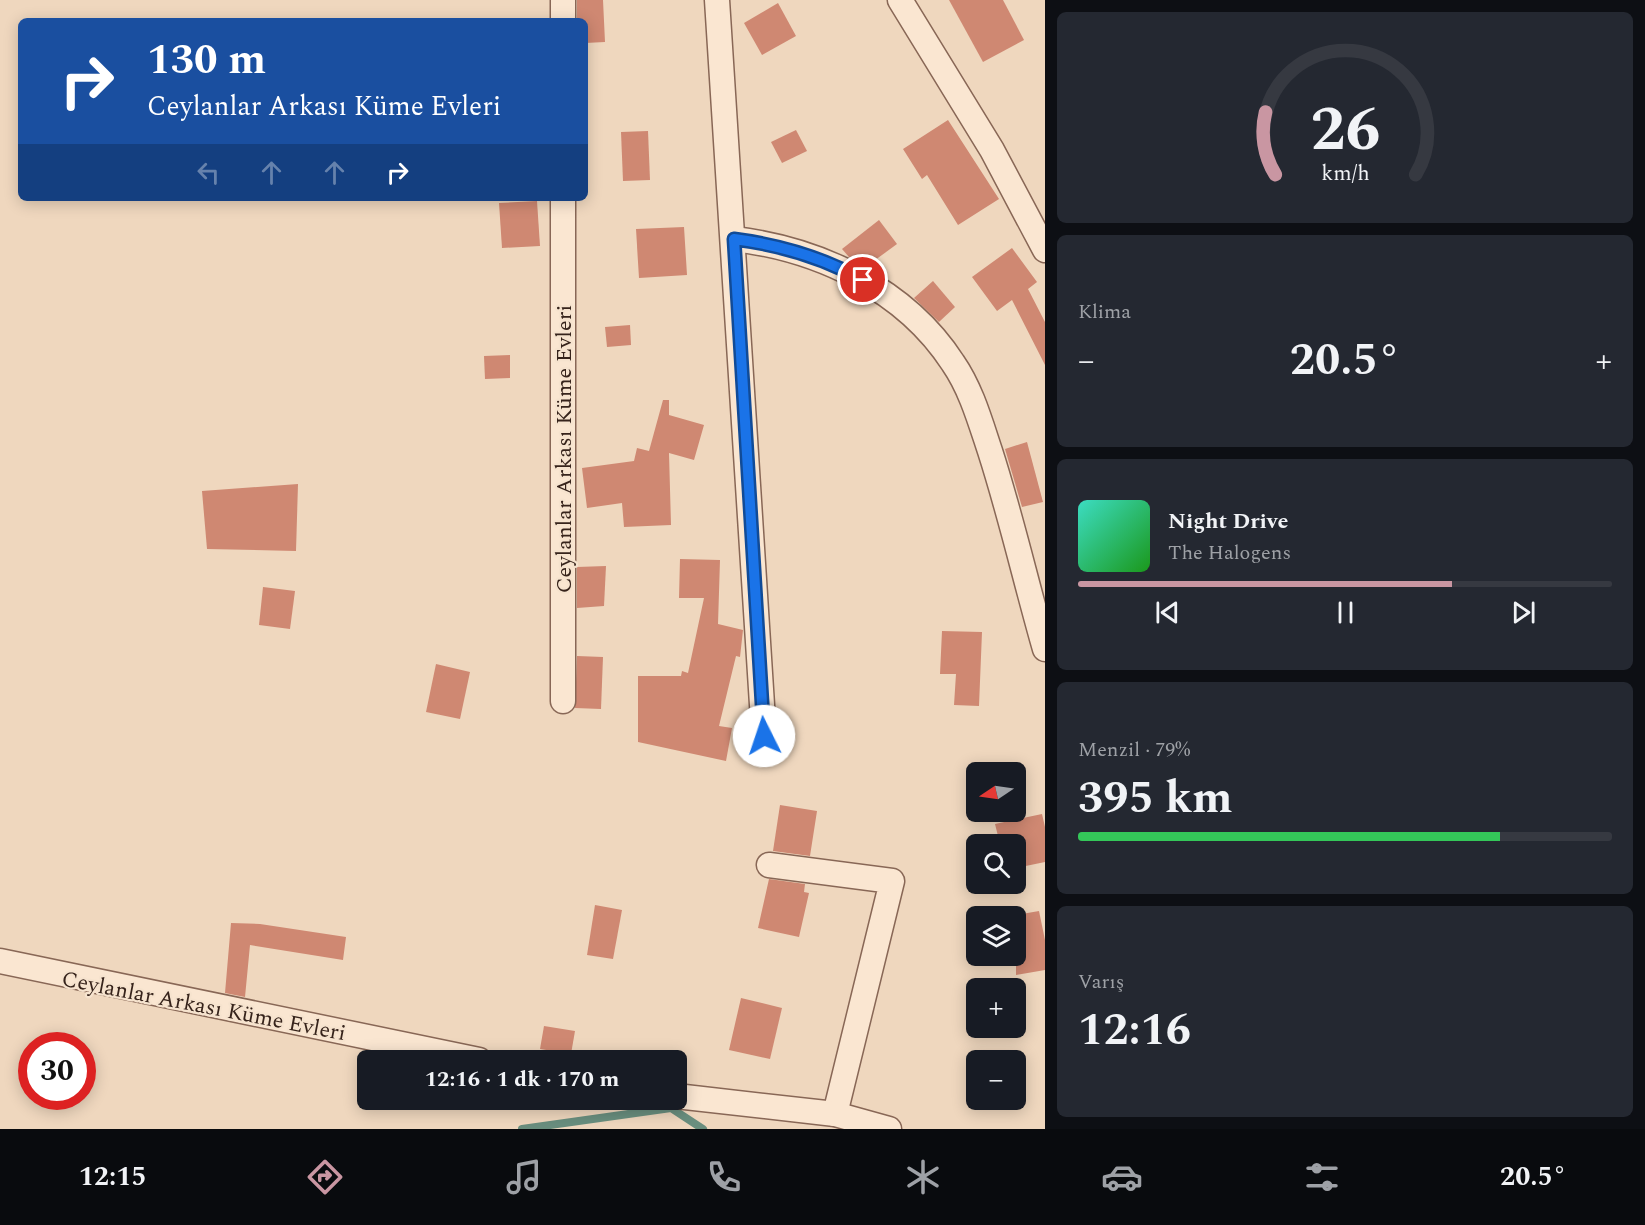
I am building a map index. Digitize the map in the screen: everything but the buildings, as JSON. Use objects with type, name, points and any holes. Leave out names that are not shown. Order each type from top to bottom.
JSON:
[{"type":"street","points":[[563,0],[563,18]]},
{"type":"street","points":[[717,0],[764,736]]},
{"type":"street","points":[[900,0],[992,150],[1045,250]]},
{"type":"street","name":"Ceylanlar Arkası Küme Evleri","points":[[563,201],[563,701]]},
{"type":"street","points":[[734,239],[767,243],[836,264],[896,303],[936,338],[968,389],[981,423],[999,478],[1045,649]]},
{"type":"street","points":[[769,866],[892,881],[835,1114]]},
{"type":"street","name":"Ceylanlar Arkası Küme Evleri","points":[[0,961],[431,1050]]},
{"type":"street","points":[[687,1097],[835,1114],[889,1129]]},
{"type":"waterway","points":[[522,1129],[671,1108],[703,1129]]},
{"type":"route","points":[[764,736],[734,239],[767,243],[801,252],[836,264],[863,280]]}]
